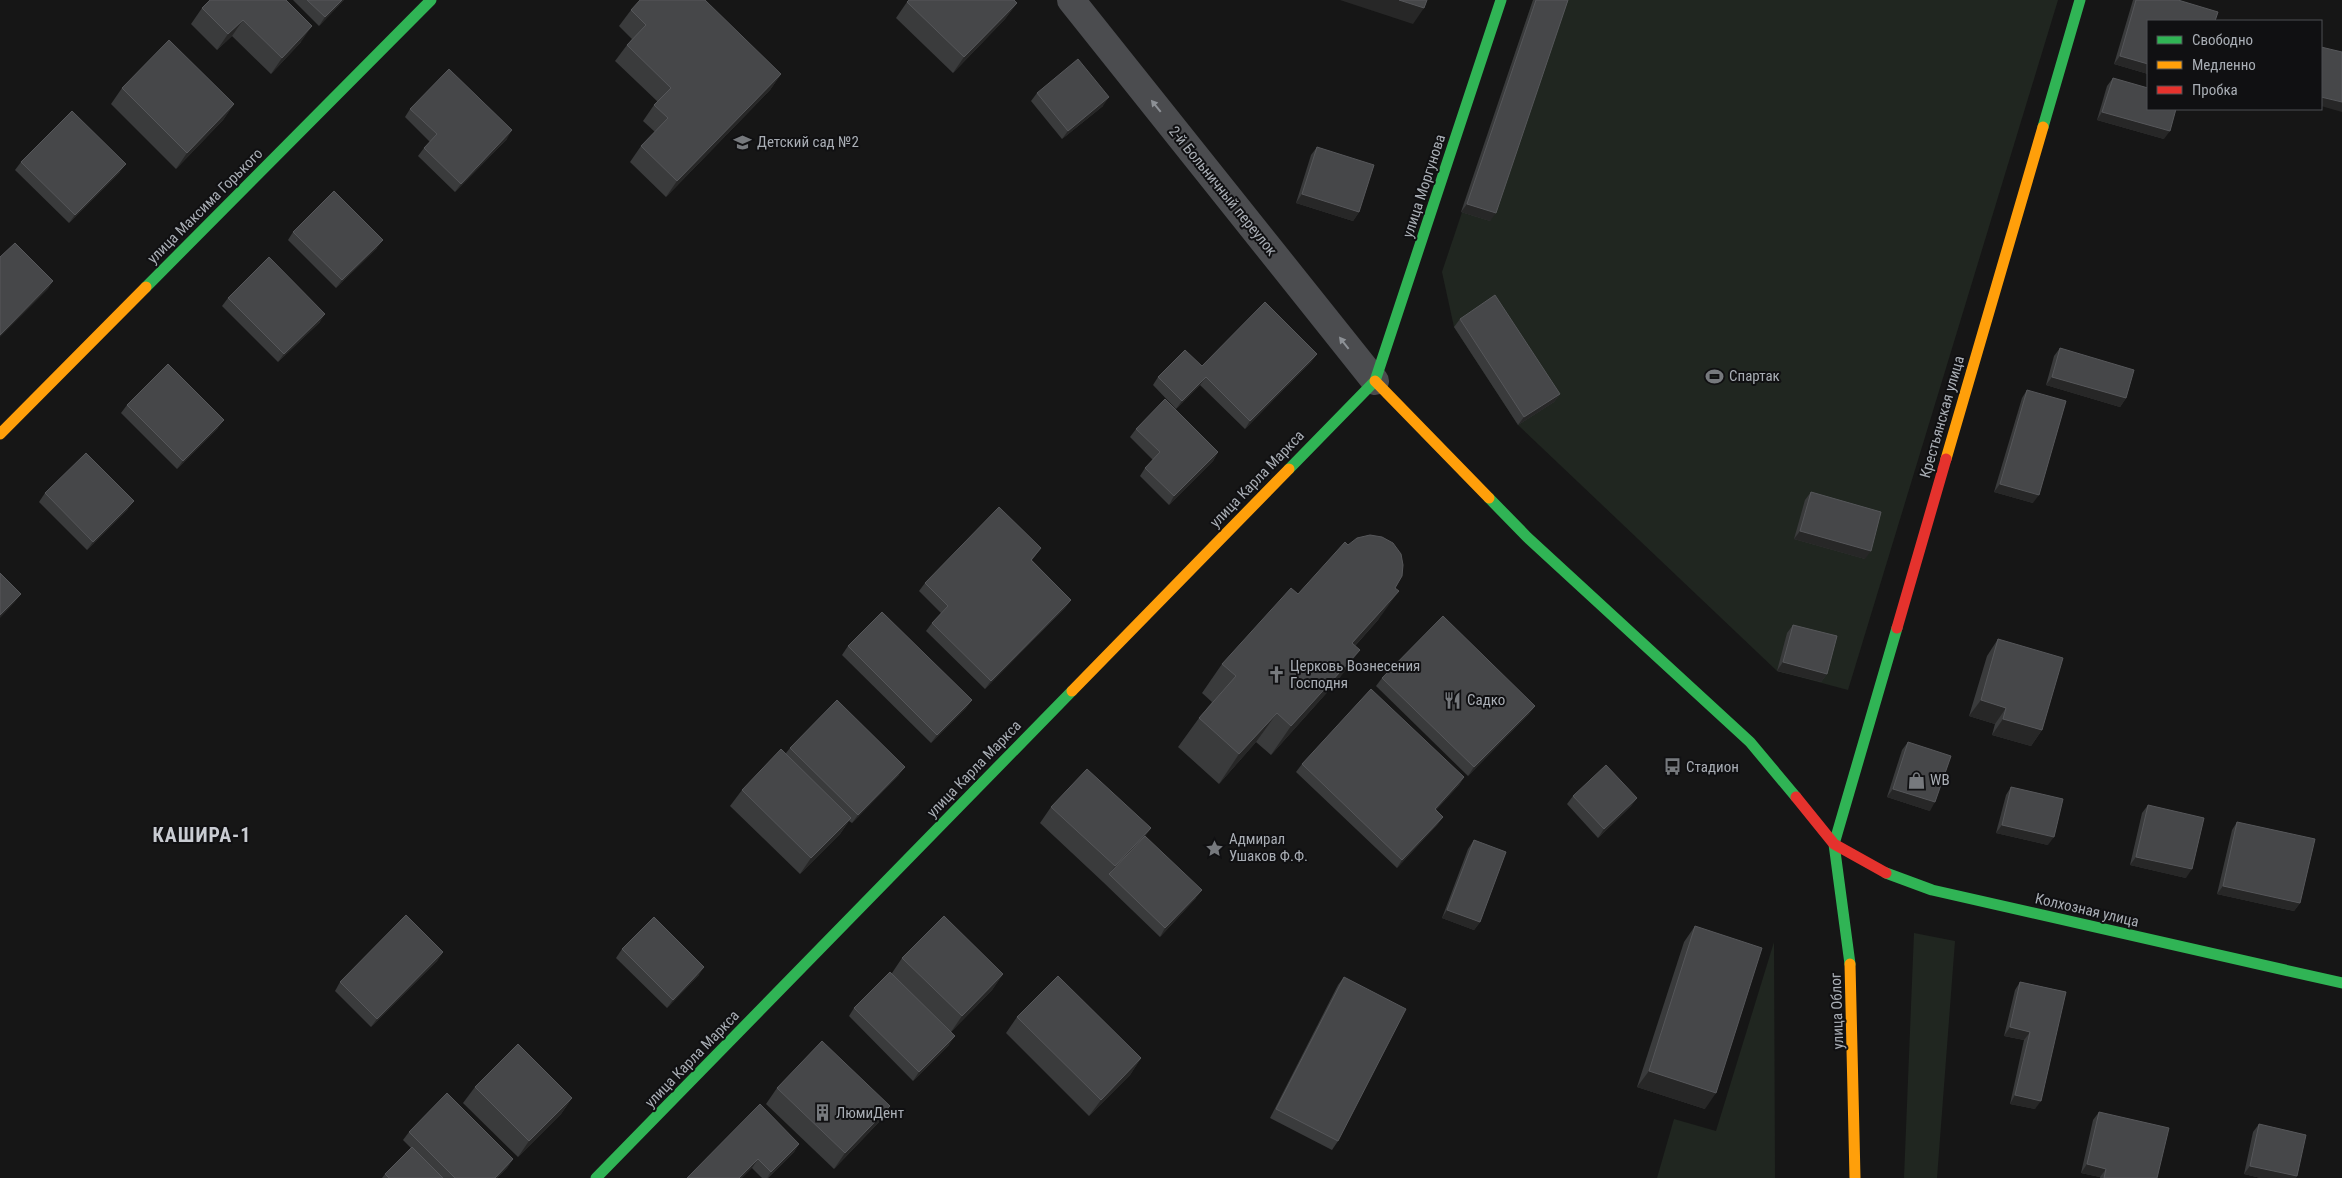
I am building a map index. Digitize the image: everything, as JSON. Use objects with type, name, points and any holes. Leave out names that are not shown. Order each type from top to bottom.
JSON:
[{"type":"street","name":"улица Максима Горького","points":[[0,434],[431,0]]},
{"type":"street","name":"2-й Больничный переулок","points":[[1071,0],[1374,381]]},
{"type":"street","name":"улица Моргунова","points":[[1374,381],[1501,0]]},
{"type":"street","name":"Крестьянская улица","points":[[1834,844],[2080,0]]},
{"type":"street","points":[[1374,381],[1527,538],[1750,742],[1784,780],[1834,844]]},
{"type":"street","name":"улица Карла Маркса","points":[[596,1178],[1374,381]]},
{"type":"street","name":"Колхозная улица","points":[[1834,844],[1891,875],[1932,890],[2342,983]]},
{"type":"street","name":"улица Облог","points":[[1834,844],[1852,979],[1854,1178]]},
{"type":"shaded area","name":"Спартак","points":[[1533,0],[2058,0],[1848,690],[1777,671],[1518,425],[1454,327],[1442,272]]},
{"type":"shaded area","points":[[1914,933],[1955,941],[1937,1178],[1904,1178]]},
{"type":"shaded area","points":[[1774,942],[1775,1178],[1657,1178],[1674,1119],[1716,1131]]},
{"type":"building","points":[[210,0],[286,0],[312,26],[282,58],[243,20],[228,34],[202,8]]},
{"type":"building","points":[[307,0],[342,0],[325,17]]},
{"type":"building","points":[[640,0],[705,0],[781,74],[677,181],[641,146],[668,118],[654,105],[671,88],[627,45],[646,25],[631,10]]},
{"type":"building","points":[[909,0],[1014,0],[1017,3],[964,57],[907,2]]},
{"type":"building","points":[[1399,0],[1427,0],[1424,8]]},
{"type":"building","points":[[1536,0],[1568,0],[1496,213],[1467,204]]},
{"type":"building","points":[[2136,0],[2178,0],[2218,12],[2215,20],[2147,20],[2147,64],[2120,56]]},
{"type":"building","points":[[169,40],[234,104],[187,153],[122,88]]},
{"type":"building","points":[[2322,47],[2342,52],[2342,102],[2322,97]]},
{"type":"building","points":[[1078,59],[1109,97],[1068,131],[1037,93]]},
{"type":"building","points":[[449,69],[512,130],[461,184],[424,148],[437,134],[410,109]]},
{"type":"building","points":[[2113,78],[2147,88],[2147,110],[2176,110],[2170,131],[2102,112]]},
{"type":"building","points":[[72,111],[126,164],[75,215],[21,162]]},
{"type":"building","points":[[1317,147],[1374,165],[1359,212],[1302,194]]},
{"type":"building","points":[[334,191],[383,240],[342,280],[293,232]]},
{"type":"building","points":[[15,243],[53,281],[0,335],[0,257]]},
{"type":"building","points":[[269,257],[325,314],[284,354],[228,298]]},
{"type":"building","points":[[1495,295],[1560,394],[1524,417],[1460,319]]},
{"type":"building","points":[[1265,302],[1317,354],[1250,421],[1206,377],[1182,401],[1158,377],[1185,350],[1202,366]]},
{"type":"building","points":[[2060,348],[2134,370],[2126,398],[2052,377]]},
{"type":"building","points":[[168,364],[224,420],[183,461],[127,405]]},
{"type":"building","points":[[2027,390],[2066,401],[2039,495],[2000,484]]},
{"type":"building","points":[[1165,399],[1218,452],[1174,496],[1145,468],[1160,452],[1136,429]]},
{"type":"building","points":[[86,453],[134,501],[93,542],[45,493]]},
{"type":"building","points":[[1811,492],[1881,512],[1871,551],[1800,531]]},
{"type":"building","points":[[999,507],[1041,548],[1031,560],[1071,600],[991,681],[932,623],[948,606],[925,583]]},
{"type":"building","name":"Церковь Вознесения Господня","points":[[1370,535],[1382,537],[1393,543],[1401,554],[1402,576],[1395,588],[1399,591],[1352,643],[1360,650],[1291,726],[1277,713],[1239,754],[1199,718],[1236,676],[1222,664],[1291,588],[1298,594],[1345,542],[1348,545],[1357,538]]},
{"type":"building","points":[[0,573],[21,594],[0,615]]},
{"type":"building","points":[[882,612],[972,700],[937,735],[848,646]]},
{"type":"building","name":"Садко","points":[[1443,616],[1535,706],[1474,767],[1382,678]]},
{"type":"building","points":[[1793,625],[1837,636],[1827,674],[1783,662]]},
{"type":"building","points":[[1998,639],[2063,658],[2042,730],[2003,719],[2006,708],[1981,700]]},
{"type":"building","points":[[1371,689],[1464,777],[1435,809],[1443,817],[1402,860],[1302,764]]},
{"type":"building","points":[[837,700],[905,767],[858,815],[790,748]]},
{"type":"building","name":"WB","points":[[1908,742],[1951,756],[1935,802],[1893,789]]},
{"type":"building","points":[[781,749],[851,818],[811,858],[742,790]]},
{"type":"building","points":[[1606,765],[1637,798],[1604,829],[1573,796]]},
{"type":"building","points":[[1087,769],[1151,828],[1115,866],[1051,807]]},
{"type":"building","points":[[2011,787],[2063,799],[2054,837],[2002,825]]},
{"type":"building","points":[[2148,805],[2204,818],[2192,869],[2136,857]]},
{"type":"building","points":[[2237,822],[2315,839],[2300,903],[2223,886]]},
{"type":"building","points":[[1145,836],[1202,890],[1165,928],[1109,874]]},
{"type":"building","points":[[1474,840],[1506,852],[1480,922],[1447,910]]},
{"type":"building","points":[[406,915],[443,952],[377,1019],[340,982]]},
{"type":"building","points":[[944,916],[1003,974],[962,1016],[902,958]]},
{"type":"building","points":[[654,917],[704,967],[673,1000],[622,949]]},
{"type":"building","points":[[1695,926],[1762,948],[1716,1093],[1649,1071]]},
{"type":"building","points":[[890,972],[955,1036],[919,1072],[854,1008]]},
{"type":"building","points":[[1058,976],[1141,1058],[1101,1100],[1017,1017]]},
{"type":"building","points":[[1344,977],[1406,1009],[1338,1141],[1276,1109]]},
{"type":"building","points":[[2020,982],[2066,992],[2041,1101],[2015,1095],[2030,1032],[2010,1027]]},
{"type":"building","name":"ЛюмиДент","points":[[822,1041],[890,1106],[845,1153],[777,1088]]},
{"type":"building","points":[[518,1044],[572,1098],[529,1141],[475,1087]]},
{"type":"building","points":[[447,1093],[513,1159],[495,1178],[455,1178],[409,1132]]},
{"type":"building","points":[[760,1104],[799,1144],[771,1172],[758,1159],[739,1178],[687,1178]]},
{"type":"building","points":[[2099,1112],[2169,1128],[2157,1178],[2104,1178],[2106,1169],[2087,1164]]},
{"type":"building","points":[[2259,1124],[2306,1135],[2297,1176],[2250,1166]]},
{"type":"building","points":[[412,1147],[443,1178],[389,1178],[385,1174]]},
{"type":"traffic: fast","points":[[146,287],[431,0]]},
{"type":"traffic: fast","points":[[1289,469],[1375,381],[1501,0]]},
{"type":"traffic: fast","points":[[2043,127],[2080,0]]},
{"type":"traffic: fast","points":[[1489,498],[1527,537],[1750,742],[1796,797]]},
{"type":"traffic: fast","points":[[1850,964],[1834,844],[1897,628]]},
{"type":"traffic: fast","points":[[596,1178],[1072,691]]},
{"type":"traffic: fast","points":[[1886,873],[1932,890],[2342,983]]},
{"type":"traffic: slow","points":[[1946,459],[2043,127]]},
{"type":"traffic: slow","points":[[0,434],[146,287]]},
{"type":"traffic: slow","points":[[1375,381],[1489,498]]},
{"type":"traffic: slow","points":[[1072,691],[1289,469]]},
{"type":"traffic: slow","points":[[1850,964],[1855,1178]]},
{"type":"traffic: jam","points":[[1897,628],[1946,459]]},
{"type":"traffic: jam","points":[[1796,797],[1834,844],[1886,873]]},
{"type":"place","name":"Детский сад №2","points":[[743,142]]},
{"type":"place","name":"Спартак","points":[[1715,376]]},
{"type":"place","name":"Церковь Вознесения Господня","points":[[1276,675]]},
{"type":"place","name":"Садко","points":[[1453,700]]},
{"type":"place","name":"Стадион","points":[[1672,767]]},
{"type":"place","name":"WB","points":[[1916,780]]},
{"type":"place","name":"Адмирал Ушаков Ф.Ф.","points":[[1215,848]]},
{"type":"place","name":"ЛюмиДент","points":[[822,1113]]},
{"type":"district","name":"КАШИРА-1","points":[[202,835]]}]
